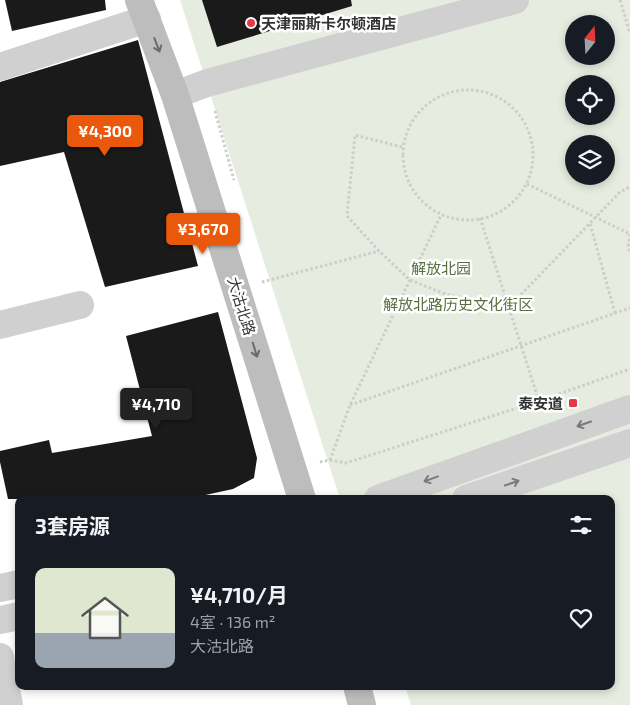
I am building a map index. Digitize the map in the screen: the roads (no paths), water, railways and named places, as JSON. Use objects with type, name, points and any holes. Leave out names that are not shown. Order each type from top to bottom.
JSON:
[{"type":"main road","name":"大沽北路","points":[[143,10],[175,95],[301,495]]},
{"type":"main road","points":[[358,690],[362,705]]},
{"type":"street","points":[[175,95],[207,83],[515,0]]},
{"type":"street","points":[[0,67],[143,10]]},
{"type":"street","points":[[0,325],[80,305]]},
{"type":"street","points":[[389,495],[630,409]]},
{"type":"street","points":[[478,495],[630,443]]},
{"type":"street","points":[[0,588],[15,585]]},
{"type":"street","points":[[0,620],[15,617]]},
{"type":"street","points":[[0,657],[9,705]]},
{"type":"place","name":"天津丽斯卡尔顿酒店","points":[[251,23]]},
{"type":"place","name":"泰安道","points":[[573,403]]},
{"type":"park label","name":"解放北园","points":[[441,268]]},
{"type":"park label","name":"解放北路历史文化街区","points":[[458,304]]}]
